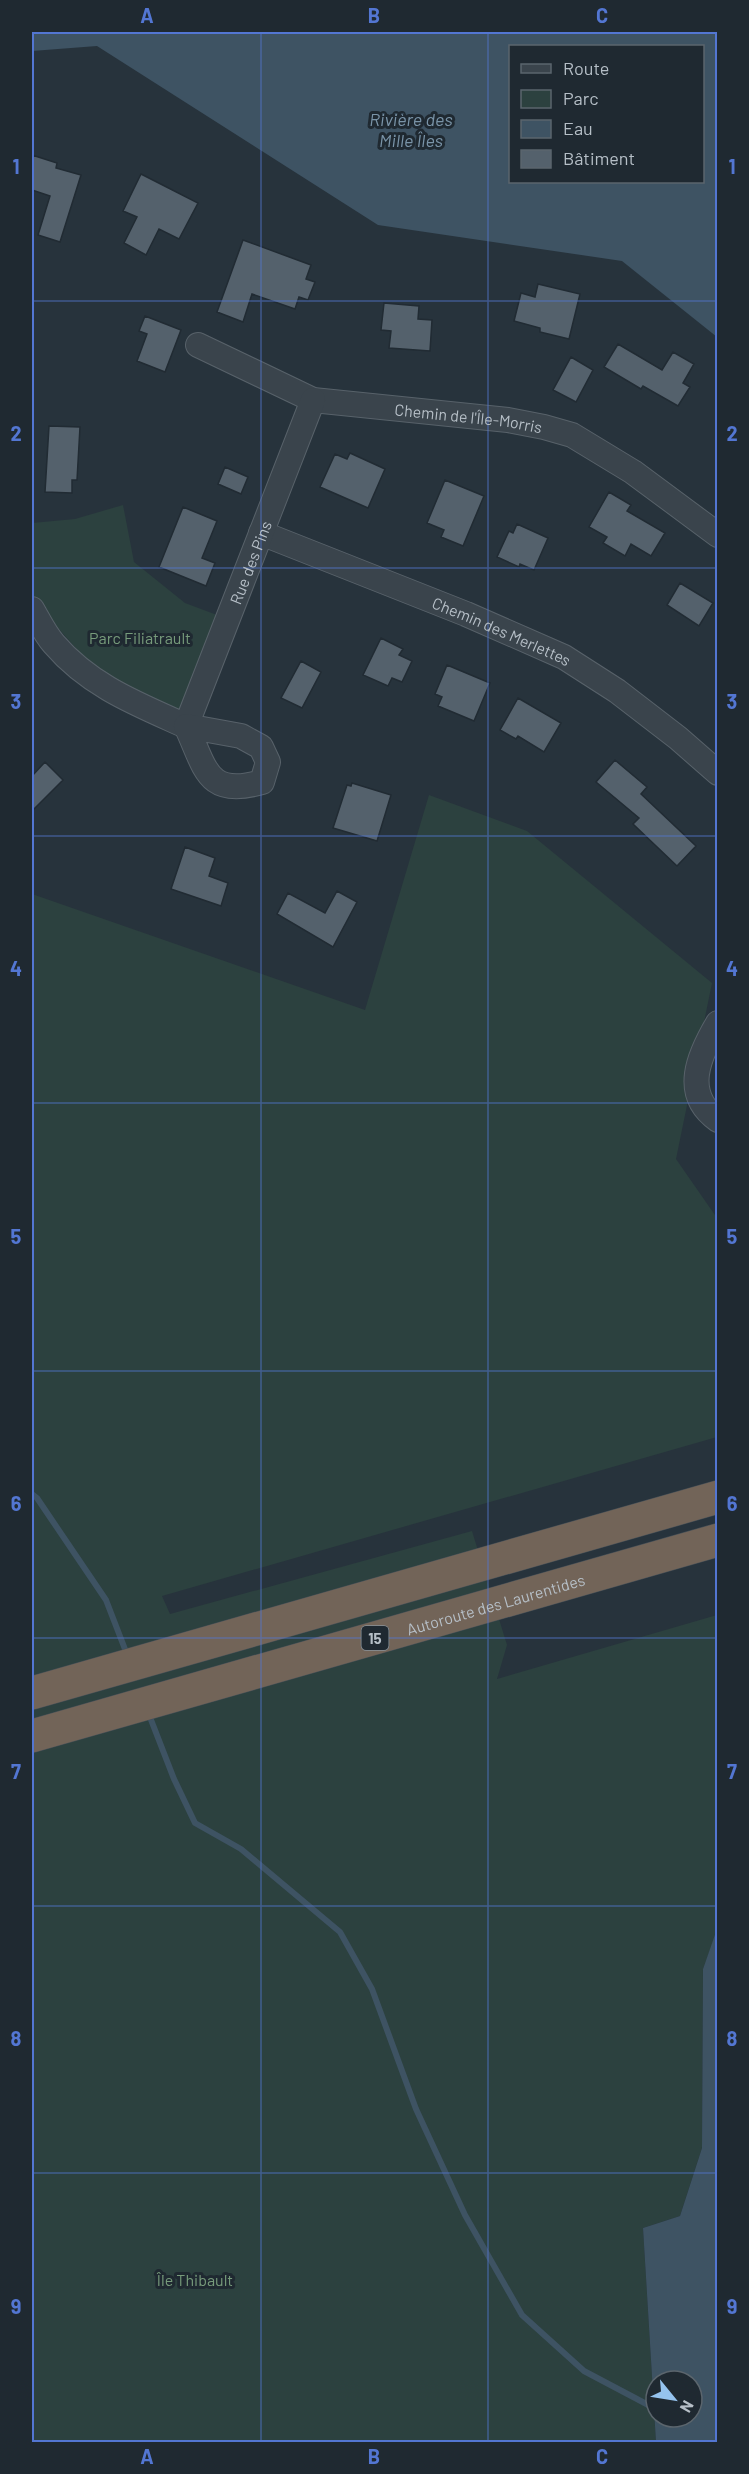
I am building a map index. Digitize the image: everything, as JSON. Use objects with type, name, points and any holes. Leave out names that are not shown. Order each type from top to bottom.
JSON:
[{"type":"highway","points":[[32,1693],[717,1497]]},
{"type":"highway","name":"Autoroute des Laurentides","points":[[32,1736],[717,1540]]},
{"type":"street","name":"Chemin de l'Île-Morris","points":[[198,345],[313,400],[507,420],[572,435],[633,472],[717,535]]},
{"type":"street","name":"Rue des Pins","points":[[32,609],[53,643],[85,674],[122,698],[186,726],[313,400]]},
{"type":"street","name":"Chemin des Merlettes","points":[[261,533],[466,614],[564,657],[625,698],[678,738],[717,773]]},
{"type":"street","points":[[717,1023],[704,1048],[696,1076],[699,1097],[708,1113],[717,1120]]},
{"type":"green space","name":"Parc Filiatrault","points":[[123,505],[134,562],[185,603],[217,615],[185,721],[107,683],[32,599],[32,523],[75,519]]},
{"type":"green space","name":"Île Thibault","points":[[429,795],[527,831],[712,983],[676,1159],[717,1218],[717,1437],[162,1596],[170,1614],[472,1531],[507,1645],[497,1679],[717,1615],[718,1929],[703,1969],[702,2148],[680,2216],[643,2228],[652,2369],[644,2369],[644,2429],[655,2429],[656,2442],[32,2442],[32,894],[365,1010]]},
{"type":"water","name":"Rivière des Mille Îles","points":[[32,32],[717,32],[717,337],[622,261],[378,225],[97,46],[32,51]]},
{"type":"water","points":[[717,1929],[717,2442],[656,2442],[655,2429],[704,2429],[704,2369],[652,2369],[643,2228],[680,2216],[702,2148],[703,1969]]},
{"type":"building","points":[[32,155],[57,163],[56,168],[81,175],[60,242],[38,235],[50,196],[32,190]]},
{"type":"building","points":[[141,174],[198,203],[179,239],[159,229],[146,255],[124,243],[137,217],[123,211]]},
{"type":"building","points":[[243,240],[311,265],[306,279],[315,282],[308,300],[299,297],[295,309],[252,294],[243,322],[217,312]]},
{"type":"building","points":[[538,284],[580,294],[569,339],[540,332],[540,328],[514,321],[521,293],[535,297]]},
{"type":"building","points":[[384,303],[419,306],[418,319],[432,320],[430,351],[389,348],[391,331],[381,330]]},
{"type":"building","points":[[145,316],[181,330],[165,372],[137,361],[147,334],[139,331]]},
{"type":"building","points":[[618,344],[662,370],[673,352],[694,364],[683,383],[690,387],[678,406],[643,386],[641,389],[604,367]]},
{"type":"building","points":[[571,357],[593,370],[576,402],[553,390]]},
{"type":"building","points":[[49,426],[80,427],[77,480],[72,480],[72,493],[45,492]]},
{"type":"building","points":[[350,453],[385,469],[368,508],[320,487],[335,454],[347,459]]},
{"type":"building","points":[[225,467],[248,477],[241,494],[218,484]]},
{"type":"building","points":[[445,480],[484,496],[463,546],[441,537],[444,530],[427,523]]},
{"type":"building","points":[[609,492],[631,505],[627,511],[665,533],[651,556],[631,544],[625,556],[603,543],[607,537],[589,527]]},
{"type":"building","points":[[183,507],[217,521],[202,558],[215,563],[206,586],[159,567]]},
{"type":"building","points":[[517,524],[548,538],[534,570],[520,564],[519,567],[497,557],[509,531],[513,533]]},
{"type":"building","points":[[680,583],[713,603],[699,626],[667,605]]},
{"type":"building","points":[[381,638],[403,649],[399,655],[412,661],[402,682],[392,678],[388,686],[363,675]]},
{"type":"building","points":[[301,661],[321,672],[302,708],[281,698]]},
{"type":"building","points":[[447,665],[490,683],[474,721],[438,706],[442,697],[435,694]]},
{"type":"building","points":[[518,698],[561,723],[544,752],[518,736],[516,739],[500,730]]},
{"type":"building","points":[[615,760],[647,787],[641,794],[696,846],[677,866],[633,824],[639,818],[596,782]]},
{"type":"building","points":[[45,762],[63,780],[32,811],[32,776]]},
{"type":"building","points":[[352,783],[391,795],[377,841],[333,828],[347,785],[351,786]]},
{"type":"building","points":[[185,847],[215,858],[209,876],[228,883],[221,906],[171,889]]},
{"type":"building","points":[[337,891],[357,902],[333,947],[277,914],[288,893],[325,913]]},
{"type":"waterway","points":[[32,1494],[37,1498],[106,1600],[128,1657]]},
{"type":"waterway","points":[[148,1712],[174,1779],[195,1823],[241,1849],[340,1932],[372,1989],[416,2109],[465,2215],[522,2315],[584,2371],[644,2403]]}]
